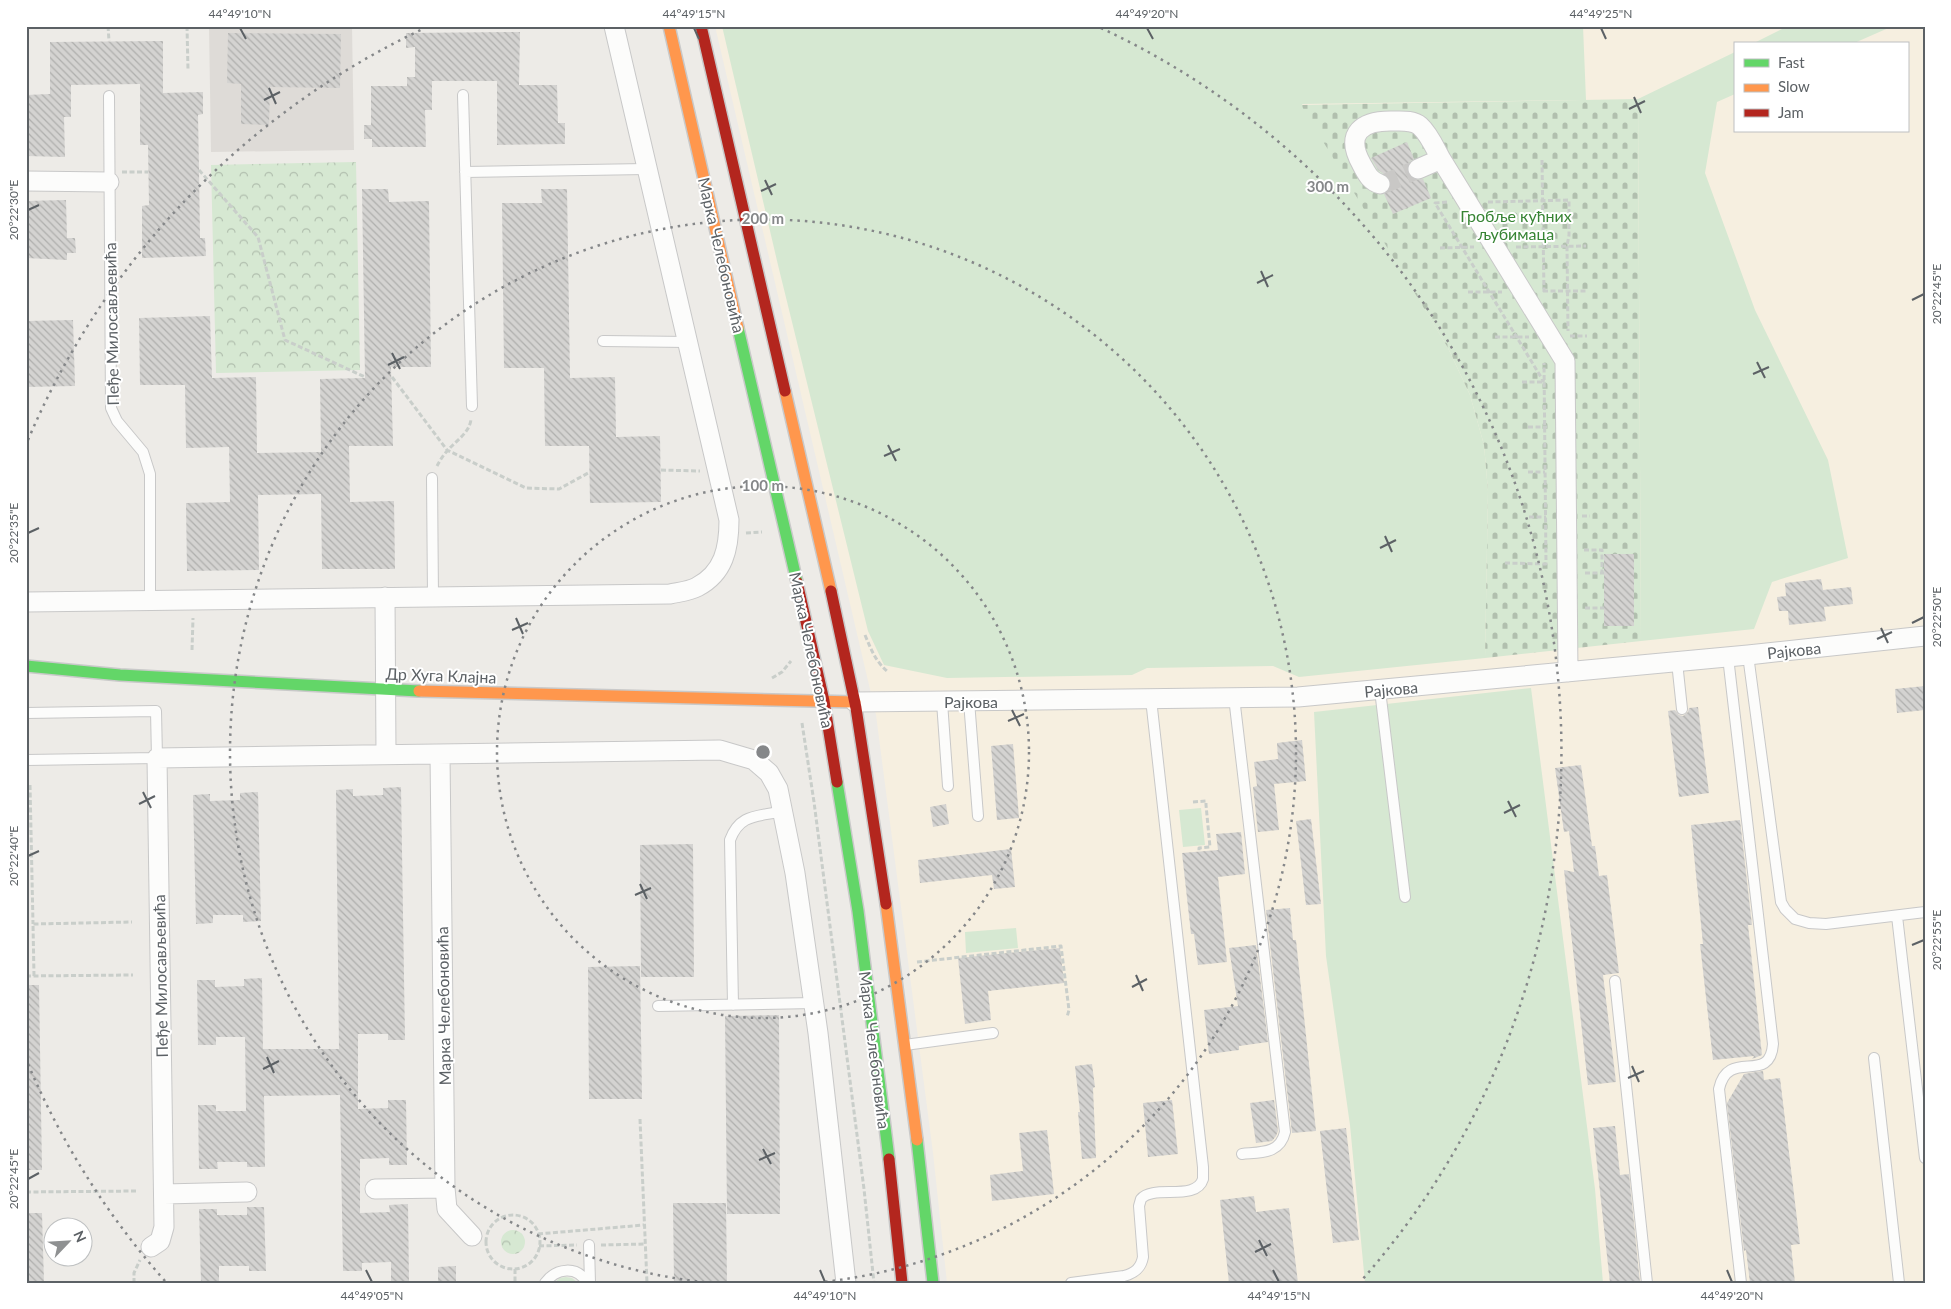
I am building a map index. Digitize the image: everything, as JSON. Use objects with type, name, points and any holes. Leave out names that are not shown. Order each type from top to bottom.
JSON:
[{"type":"main road","name":"Марка Челебоновића","points":[[669,26],[824,701],[858,910],[888,1150],[902,1283]]},
{"type":"main road","name":"Марка Челебоновића","points":[[701,26],[855,702],[888,915],[933,1283]]},
{"type":"main road","name":"Др Хуга Клајна","points":[[26,666],[120,675],[386,690],[855,702]]},
{"type":"street","points":[[26,602],[670,594],[696,588],[712,577],[727,551],[729,520],[614,26]]},
{"type":"street","points":[[1380,184],[1369,178],[1357,156],[1355,147],[1356,137],[1361,129],[1377,120],[1413,122],[1420,126],[1565,361],[1568,672]]},
{"type":"street","points":[[1418,169],[1441,159]]},
{"type":"street","points":[[26,181],[109,177]]},
{"type":"street","points":[[384,597],[386,754]]},
{"type":"street","name":"Рајкова","points":[[855,702],[969,702],[1298,696],[1677,662],[1925,636]]},
{"type":"street","points":[[157,758],[720,750],[754,760],[769,773],[776,783],[795,873],[814,1004],[846,1283]]},
{"type":"street","name":"Марка Челебоновића","points":[[440,755],[445,1188],[447,1209],[472,1236]]},
{"type":"street","name":"Пеђе Милосављевића","points":[[150,1247],[160,1241],[164,1227],[157,758]]},
{"type":"street","points":[[376,1189],[445,1188]]},
{"type":"street","points":[[164,1194],[247,1192]]},
{"type":"lane","points":[[463,95],[472,406]]},
{"type":"lane","name":"Пеђе Милосављевића","points":[[109,96],[112,408],[117,421],[143,452],[150,474],[150,600]]},
{"type":"lane","points":[[465,172],[646,169]]},
{"type":"lane","points":[[603,341],[688,342]]},
{"type":"lane","points":[[432,478],[434,597]]},
{"type":"lane","points":[[1748,655],[1781,902],[1784,908],[1795,918],[1809,923],[1826,924],[1925,912]]},
{"type":"lane","points":[[1728,657],[1773,1044],[1772,1055],[1769,1061],[1762,1064],[1734,1067],[1726,1074],[1719,1089],[1741,1283]]},
{"type":"lane","points":[[1677,662],[1682,709]]},
{"type":"lane","points":[[1380,690],[1405,896]]},
{"type":"lane","points":[[1234,697],[1285,1132],[1283,1141],[1278,1147],[1271,1150],[1242,1154]]},
{"type":"lane","points":[[1071,1283],[1124,1276],[1138,1270],[1143,1257],[1139,1206],[1141,1199],[1149,1194],[1188,1191],[1199,1185],[1202,1179],[1203,1167],[1150,699]]},
{"type":"lane","points":[[942,702],[948,786]]},
{"type":"lane","points":[[969,702],[978,816]]},
{"type":"lane","points":[[26,713],[156,711],[157,758],[26,760]]},
{"type":"lane","points":[[733,1004],[730,840],[735,828],[744,820],[783,811]]},
{"type":"lane","points":[[1897,916],[1925,1158]]},
{"type":"lane","points":[[1615,981],[1647,1283]]},
{"type":"lane","points":[[658,1006],[814,1004]]},
{"type":"lane","points":[[905,1045],[993,1033]]},
{"type":"lane","points":[[1874,1058],[1899,1283]]},
{"type":"lane","points":[[589,1245],[589,1283]]},
{"type":"lane","points":[[545,1283],[552,1275],[560,1271],[570,1270],[579,1274],[589,1283]]},
{"type":"path","points":[[108,26],[109,41]]},
{"type":"path","points":[[187,26],[188,70]]},
{"type":"path","points":[[1505,563],[1546,564],[1542,160]]},
{"type":"path","points":[[199,170],[258,237],[285,340],[365,377]]},
{"type":"path","points":[[109,177],[148,172]]},
{"type":"path","points":[[1565,361],[1568,350],[1567,246],[1569,236],[1569,200]]},
{"type":"path","points":[[392,376],[447,450],[526,488],[559,489],[590,472]]},
{"type":"path","points":[[432,478],[437,465],[447,450],[464,434],[470,424],[472,406]]},
{"type":"path","points":[[661,470],[718,471]]},
{"type":"path","points":[[729,533],[764,532]]},
{"type":"path","points":[[1602,550],[1602,573]]},
{"type":"path","points":[[192,650],[194,600]]},
{"type":"path","points":[[865,634],[871,651],[879,664],[888,672]]},
{"type":"path","points":[[803,732],[814,802],[864,1189],[874,1283]]},
{"type":"path","points":[[30,785],[34,976]]},
{"type":"path","points":[[1193,802],[1206,801],[1210,847],[1199,848],[1199,852]]},
{"type":"path","points":[[33,924],[132,922]]},
{"type":"path","points":[[917,962],[1062,946],[1069,1010],[1067,1017]]},
{"type":"path","points":[[26,976],[133,975]]},
{"type":"path","points":[[640,1119],[647,1283]]},
{"type":"path","points":[[26,1192],[136,1191]]},
{"type":"path","points":[[515,1215],[530,1222],[538,1234],[539,1246],[537,1255],[531,1262],[524,1267],[515,1269],[506,1268],[492,1258],[486,1242],[492,1226],[498,1220],[506,1216],[515,1215]]},
{"type":"path","points":[[538,1234],[644,1224]]},
{"type":"path","points":[[134,1283],[134,1273],[140,1260],[150,1247]]},
{"type":"path","points":[[515,1269],[515,1283]]},
{"type":"shaded area","points":[[209,26],[352,26],[354,150],[211,152]]},
{"type":"shaded area","points":[[715,26],[1925,26],[1925,1283],[947,1283],[933,1153],[876,715]]},
{"type":"green space","points":[[722,26],[1583,26],[1586,100],[1302,104],[1448,348],[1470,395],[1484,445],[1488,491],[1485,658],[1299,677],[1273,666],[1147,668],[1132,675],[947,678],[884,665],[868,631],[778,265]]},
{"type":"green space","points":[[1788,26],[1893,26],[1857,42],[1756,42]]},
{"type":"green space","points":[[1734,52],[1734,94],[1717,102],[1705,173],[1755,310],[1828,460],[1848,558],[1772,582],[1754,629],[1641,641],[1638,99]]},
{"type":"green space","name":"Гробље кућних љубимаца","points":[[1638,99],[1641,641],[1485,658],[1488,491],[1484,445],[1470,395],[1448,348],[1301,105]]},
{"type":"green space","points":[[356,162],[360,370],[216,373],[211,165]]},
{"type":"green space","points":[[1531,688],[1595,1189],[1603,1283],[1365,1283],[1350,1125],[1326,956],[1314,712]]},
{"type":"green space","points":[[1201,808],[1205,845],[1183,847],[1179,810]]},
{"type":"green space","points":[[1016,928],[1018,948],[966,953],[965,932]]},
{"type":"green space","points":[[513,1230],[518,1231],[524,1237],[524,1247],[518,1253],[513,1254],[508,1253],[502,1247],[501,1242],[502,1237],[508,1231]]},
{"type":"green space","points":[[560,1278],[572,1278],[578,1283],[554,1283]]},
{"type":"building","points":[[520,32],[519,85],[557,85],[558,123],[565,123],[565,144],[497,145],[497,81],[432,81],[432,110],[425,110],[426,147],[372,147],[372,139],[364,139],[364,125],[371,125],[371,86],[407,86],[407,77],[415,77],[415,47],[406,48],[406,33]]},
{"type":"building","points":[[228,33],[341,34],[340,88],[270,87],[269,125],[241,124],[241,84],[227,83]]},
{"type":"building","points":[[163,41],[163,93],[203,92],[203,114],[198,115],[200,238],[205,238],[206,256],[142,258],[142,206],[149,205],[148,145],[140,145],[140,84],[71,85],[71,117],[64,117],[65,157],[26,156],[26,95],[50,94],[50,42]]},
{"type":"building","points":[[1407,142],[1414,159],[1409,162],[1407,167],[1408,174],[1416,180],[1423,179],[1431,198],[1393,214],[1384,194],[1390,188],[1391,182],[1388,177],[1378,170],[1371,158]]},
{"type":"building","points":[[362,189],[388,189],[389,202],[429,201],[431,367],[391,367],[393,446],[349,446],[350,502],[394,501],[395,569],[322,569],[321,494],[258,495],[259,570],[187,571],[186,503],[230,502],[229,447],[186,448],[185,385],[140,385],[139,318],[210,316],[212,378],[256,377],[257,453],[321,452],[320,379],[365,378]]},
{"type":"building","points":[[541,189],[567,189],[570,378],[615,377],[616,437],[660,436],[661,502],[590,503],[589,446],[545,446],[544,368],[504,368],[502,203],[542,203]]},
{"type":"building","points":[[66,200],[67,238],[75,238],[76,253],[67,253],[67,260],[26,258],[26,201]]},
{"type":"building","points":[[73,320],[75,386],[26,387],[26,321]]},
{"type":"building","points":[[1604,554],[1634,554],[1634,626],[1604,626]]},
{"type":"building","points":[[1821,579],[1823,590],[1851,587],[1853,604],[1824,607],[1826,621],[1789,625],[1788,611],[1779,611],[1777,597],[1786,596],[1785,583]]},
{"type":"building","points":[[1925,686],[1925,710],[1897,713],[1895,689]]},
{"type":"building","points":[[1698,707],[1709,793],[1679,797],[1668,711],[1675,710],[1679,715],[1683,716],[1688,712],[1689,708]]},
{"type":"building","points":[[1302,740],[1306,781],[1274,784],[1279,830],[1258,832],[1253,787],[1257,786],[1254,762],[1278,759],[1277,743]]},
{"type":"building","points":[[1013,744],[1019,818],[997,820],[991,746]]},
{"type":"building","points":[[1581,765],[1592,846],[1595,846],[1599,876],[1607,875],[1619,973],[1603,975],[1616,1082],[1588,1085],[1564,870],[1574,872],[1569,831],[1564,832],[1555,768]]},
{"type":"building","points":[[401,787],[405,1040],[388,1040],[388,1034],[358,1034],[358,1109],[388,1108],[388,1100],[406,1100],[407,1165],[389,1165],[389,1158],[360,1159],[360,1213],[390,1212],[389,1205],[408,1204],[409,1283],[391,1283],[391,1262],[362,1263],[362,1271],[343,1271],[340,1095],[264,1096],[265,1167],[247,1167],[247,1162],[217,1162],[218,1169],[199,1169],[198,1105],[216,1105],[216,1111],[246,1111],[245,1037],[216,1037],[216,1045],[198,1045],[197,980],[215,980],[215,987],[244,986],[244,979],[262,978],[263,1049],[339,1049],[336,790],[353,789],[353,796],[383,795],[383,788]]},
{"type":"building","points":[[258,792],[261,921],[243,922],[243,915],[213,915],[213,923],[196,924],[193,795],[210,794],[210,801],[240,800],[240,793]]},
{"type":"building","points":[[946,804],[949,824],[933,827],[930,807]]},
{"type":"building","points":[[1311,819],[1321,904],[1306,905],[1296,821]]},
{"type":"building","points":[[1740,820],[1752,925],[1748,925],[1762,1055],[1752,1059],[1754,1056],[1713,1060],[1700,944],[1703,944],[1691,825]]},
{"type":"building","points":[[1241,832],[1245,874],[1218,877],[1227,962],[1198,965],[1194,934],[1191,934],[1182,853],[1218,850],[1216,834]]},
{"type":"building","points":[[693,844],[694,977],[641,977],[640,845]]},
{"type":"building","points":[[1011,849],[1015,887],[994,889],[992,875],[920,883],[918,860]]},
{"type":"building","points":[[1290,908],[1293,940],[1296,940],[1316,1131],[1292,1133],[1266,910]]},
{"type":"building","points":[[1256,945],[1268,1042],[1239,1046],[1239,1050],[1209,1054],[1204,1010],[1238,1006],[1229,948]]},
{"type":"building","points":[[1060,948],[1064,983],[988,991],[991,1020],[965,1024],[958,958]]},
{"type":"building","points":[[640,966],[642,1099],[589,1099],[588,967]]},
{"type":"building","points":[[26,985],[39,985],[42,1170],[26,1170]]},
{"type":"building","points":[[779,1015],[780,1214],[727,1214],[725,1016]]},
{"type":"building","points":[[1092,1064],[1095,1087],[1093,1088],[1096,1158],[1082,1159],[1078,1112],[1080,1112],[1075,1066]]},
{"type":"building","points":[[1763,1071],[1764,1080],[1780,1078],[1800,1244],[1791,1245],[1795,1283],[1750,1283],[1746,1250],[1744,1251],[1727,1103],[1744,1074]]},
{"type":"building","points":[[1172,1100],[1178,1154],[1148,1157],[1143,1103]]},
{"type":"building","points":[[1274,1100],[1278,1131],[1276,1136],[1272,1141],[1256,1143],[1250,1103]]},
{"type":"building","points":[[1615,1126],[1620,1175],[1629,1174],[1640,1283],[1610,1283],[1593,1128]]},
{"type":"building","points":[[1346,1128],[1359,1240],[1333,1243],[1320,1131]]},
{"type":"building","points":[[1047,1130],[1054,1194],[992,1201],[990,1175],[1023,1171],[1019,1133]]},
{"type":"building","points":[[1254,1196],[1256,1212],[1289,1208],[1298,1283],[1229,1283],[1220,1200]]},
{"type":"building","points":[[673,1203],[726,1203],[727,1283],[674,1283]]},
{"type":"building","points":[[247,1207],[264,1207],[266,1271],[249,1271],[249,1266],[219,1266],[219,1283],[201,1283],[199,1209],[217,1209],[217,1215],[247,1215]]},
{"type":"building","points":[[26,1213],[42,1213],[42,1266],[44,1266],[44,1283],[26,1283]]},
{"type":"building","points":[[456,1266],[456,1283],[438,1283],[438,1267]]},
{"type":"tunnel","points":[[1380,184],[1418,169]]},
{"type":"traffic: fast","points":[[738,328],[797,582]]},
{"type":"traffic: fast","points":[[26,666],[120,675],[419,691]]},
{"type":"traffic: fast","points":[[837,782],[858,911],[889,1159]]},
{"type":"traffic: fast","points":[[917,1140],[933,1283]]},
{"type":"traffic: slow","points":[[669,26],[738,328]]},
{"type":"traffic: slow","points":[[785,391],[831,591]]},
{"type":"traffic: slow","points":[[419,691],[855,702]]},
{"type":"traffic: slow","points":[[886,904],[917,1140]]},
{"type":"traffic: jam","points":[[701,26],[785,391]]},
{"type":"traffic: jam","points":[[797,582],[824,701],[837,782]]},
{"type":"traffic: jam","points":[[831,591],[856,708],[886,904]]},
{"type":"traffic: jam","points":[[889,1159],[902,1283]]}]
